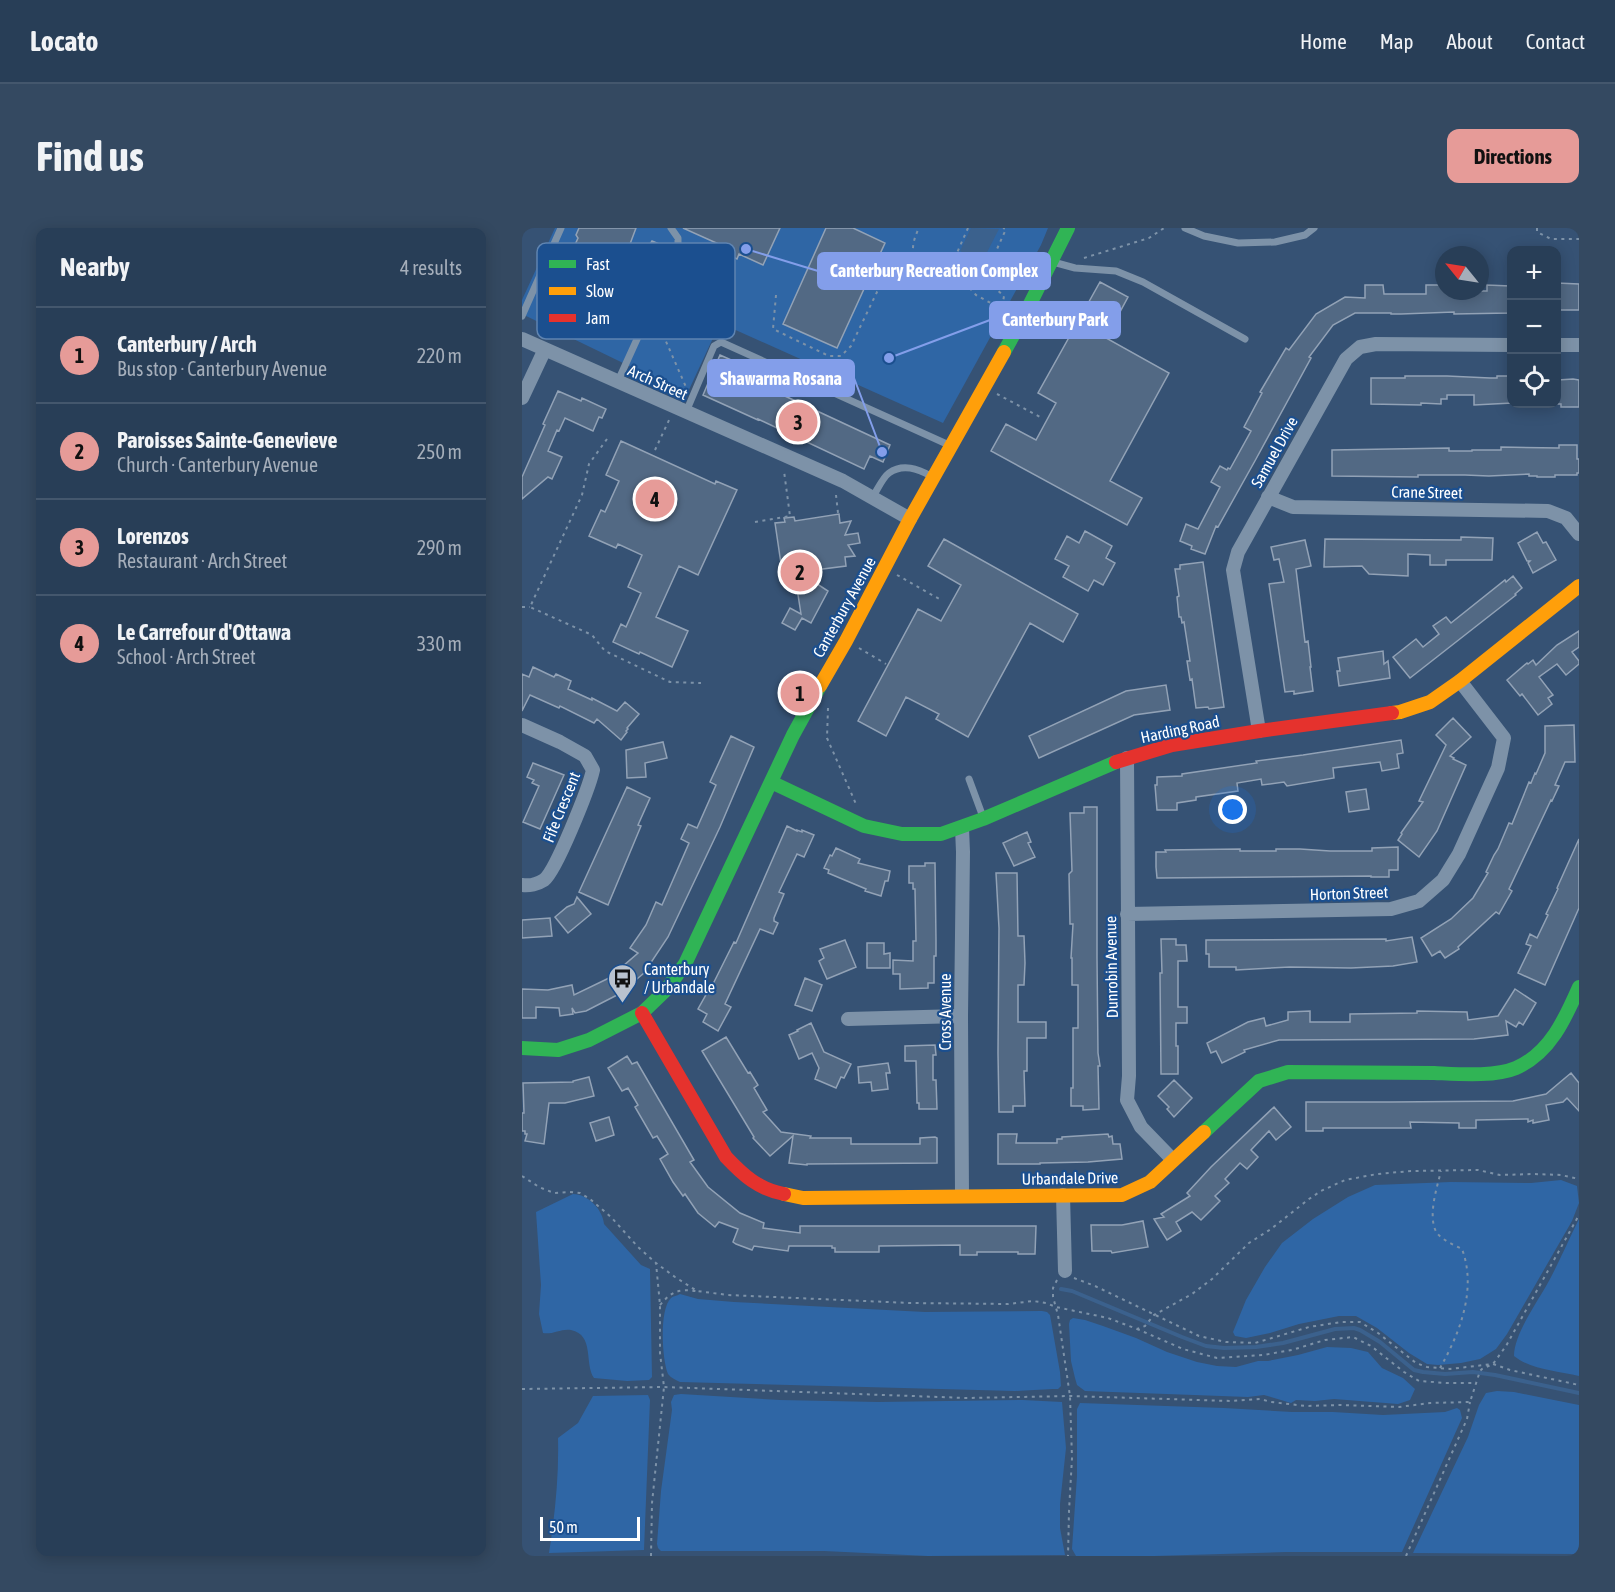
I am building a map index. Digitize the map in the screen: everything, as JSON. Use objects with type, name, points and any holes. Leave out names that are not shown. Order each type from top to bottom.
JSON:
[{"type":"street","name":"Canterbury Avenue","points":[[522,1048],[558,1050],[589,1040],[642,1013],[666,990],[685,964],[793,735],[1024,315],[1068,228]]},
{"type":"street","name":"Arch Street","points":[[522,339],[843,481],[910,519]]},
{"type":"street","name":"Samuel Drive","points":[[1259,731],[1233,570],[1238,552],[1346,359],[1360,347],[1376,344],[1507,345]]},
{"type":"street","points":[[1561,345],[1579,345]]},
{"type":"street","points":[[522,398],[544,349]]},
{"type":"street","name":"Crane Street","points":[[1268,497],[1293,507],[1548,511],[1566,518],[1579,534]]},
{"type":"street","name":"Harding Road","points":[[771,783],[864,826],[902,834],[941,834],[962,828],[1126,758],[1172,745],[1400,712],[1430,702],[1460,681],[1579,586]]},
{"type":"street","name":"Horton Street","points":[[1127,914],[1391,909],[1419,901],[1443,880],[1459,854],[1498,768],[1504,738],[1460,681]]},
{"type":"street","name":"Fife Crescent","points":[[522,725],[585,756],[593,771],[590,785],[554,866],[544,880],[529,886],[522,885]]},
{"type":"street","name":"Dunrobin Avenue","points":[[1126,758],[1129,1076],[1127,1100],[1141,1127],[1173,1160]]},
{"type":"street","name":"Cross Avenue","points":[[962,828],[963,1196]]},
{"type":"street","name":"Urbandale Drive","points":[[642,1013],[726,1157],[746,1177],[774,1192],[803,1198],[1122,1195],[1150,1182],[1259,1081],[1288,1072],[1484,1074],[1515,1069],[1542,1052],[1561,1027],[1579,987]]},
{"type":"street","points":[[848,1019],[961,1016]]},
{"type":"street","points":[[1063,1195],[1065,1271]]},
{"type":"lane","points":[[554,243],[561,228]]},
{"type":"lane","points":[[671,228],[678,238],[678,243]]},
{"type":"lane","points":[[1185,228],[1204,236],[1238,243],[1275,242],[1305,235],[1314,228]]},
{"type":"lane","points":[[1051,262],[1069,267],[1116,271],[1143,282],[1245,339]]},
{"type":"lane","points":[[522,316],[537,282]]},
{"type":"lane","points":[[617,382],[637,339]]},
{"type":"lane","points":[[680,409],[693,396],[714,346],[721,342],[951,446]]},
{"type":"lane","points":[[872,498],[888,474],[903,467],[919,470],[933,478]]},
{"type":"lane","points":[[969,779],[983,819]]},
{"type":"path","points":[[915,263],[913,240],[919,228]]},
{"type":"path","points":[[776,295],[774,329],[829,356],[841,356],[851,346],[877,292],[894,273],[915,263],[926,264],[966,284],[976,295],[998,307],[1003,302],[1004,296],[995,288],[988,269],[957,255],[967,229],[960,228]]},
{"type":"path","points":[[988,269],[1006,229],[1003,228]]},
{"type":"path","points":[[1069,267],[1076,261],[1149,238],[1164,228]]},
{"type":"path","points":[[1537,228],[1538,232],[1551,239],[1579,239]]},
{"type":"path","points":[[966,284],[991,275]]},
{"type":"path","points":[[1003,302],[1066,337]]},
{"type":"path","points":[[664,339],[688,393],[693,396]]},
{"type":"path","points":[[985,386],[1042,418]]},
{"type":"path","points":[[655,450],[680,409]]},
{"type":"path","points":[[530,607],[582,495],[590,464],[607,439]]},
{"type":"path","points":[[755,522],[790,516],[784,471]]},
{"type":"path","points":[[836,495],[838,513]]},
{"type":"path","points":[[884,568],[940,600]]},
{"type":"path","points":[[522,607],[530,607],[592,635],[605,651],[669,682],[701,683]]},
{"type":"path","points":[[846,641],[886,664]]},
{"type":"path","points":[[828,705],[827,738],[855,804]]},
{"type":"path","points":[[1137,1329],[1142,1328],[1155,1315],[1212,1280],[1249,1243],[1322,1191],[1345,1180],[1377,1174],[1478,1170],[1500,1175],[1561,1175],[1579,1179]]},
{"type":"path","points":[[1440,1368],[1451,1349],[1467,1302],[1467,1262],[1462,1249],[1438,1234],[1433,1222],[1433,1209],[1441,1171]]},
{"type":"path","points":[[522,1176],[554,1193],[580,1193],[590,1199],[656,1263],[697,1291]]},
{"type":"path","points":[[1406,1556],[1467,1419],[1480,1371],[1493,1364],[1506,1346],[1579,1215]]},
{"type":"path","points":[[651,1556],[652,1503],[664,1387],[656,1263]]},
{"type":"path","points":[[1068,1556],[1072,1458],[1070,1396],[1053,1297],[1056,1280],[1065,1271],[1076,1280],[1095,1286],[1198,1336],[1226,1342],[1255,1343],[1309,1327],[1359,1322],[1378,1333],[1416,1363],[1427,1367],[1450,1369],[1493,1364],[1579,1385]]},
{"type":"path","points":[[660,1305],[674,1291],[685,1290],[728,1295],[910,1303],[1008,1304],[1033,1301],[1108,1318],[1184,1349],[1217,1358],[1263,1355],[1292,1350],[1325,1340],[1353,1337],[1371,1346],[1419,1381],[1476,1383]]},
{"type":"path","points":[[522,1389],[664,1387],[967,1398],[1070,1396],[1230,1401],[1260,1399],[1306,1406],[1399,1407],[1430,1403],[1470,1402]]},
{"type":"shaded area","points":[[555,228],[1048,228],[1041,245],[943,423],[735,330],[735,243],[548,243]]},
{"type":"shaded area","points":[[971,228],[999,229],[982,262],[960,251]]},
{"type":"shaded area","points":[[537,267],[537,321],[522,314],[522,300]]},
{"type":"shaded area","points":[[574,339],[713,339],[687,394]]},
{"type":"shaded area","points":[[1561,1180],[1577,1186],[1579,1203],[1572,1221],[1507,1334],[1496,1349],[1480,1359],[1461,1363],[1427,1364],[1377,1328],[1356,1316],[1339,1316],[1299,1324],[1246,1338],[1235,1336],[1233,1332],[1246,1300],[1282,1243],[1313,1219],[1348,1197],[1375,1185],[1451,1182],[1531,1183]]},
{"type":"shaded area","points":[[573,1194],[584,1197],[594,1204],[601,1213],[604,1224],[641,1265],[650,1269],[652,1377],[649,1380],[594,1378],[586,1344],[578,1333],[568,1330],[543,1333],[539,1314],[541,1285],[536,1212]]},
{"type":"shaded area","points":[[1579,1219],[1579,1376],[1536,1367],[1514,1356],[1522,1327],[1550,1279]]},
{"type":"shaded area","points":[[680,1294],[698,1299],[734,1302],[925,1312],[1047,1312],[1050,1315],[1061,1386],[1058,1389],[1015,1391],[680,1382],[668,1374],[664,1358],[663,1323],[667,1304],[672,1297]]},
{"type":"shaded area","points":[[1073,1318],[1103,1326],[1197,1362],[1217,1366],[1236,1367],[1327,1347],[1351,1348],[1368,1352],[1382,1368],[1403,1378],[1415,1389],[1410,1400],[1398,1404],[1334,1399],[1296,1400],[1291,1403],[1264,1395],[1248,1397],[1085,1391],[1077,1385],[1071,1361],[1069,1324]]},
{"type":"shaded area","points":[[1514,1392],[1579,1405],[1579,1554],[1413,1553],[1468,1437],[1479,1405],[1486,1393]]},
{"type":"shaded area","points":[[648,1395],[650,1400],[644,1550],[549,1553],[556,1496],[558,1438],[578,1423],[593,1396]]},
{"type":"shaded area","points":[[674,1395],[780,1400],[1062,1402],[1066,1448],[1060,1528],[1065,1555],[928,1556],[824,1551],[661,1551],[657,1544],[671,1402]]},
{"type":"shaded area","points":[[1080,1403],[1383,1415],[1445,1412],[1457,1408],[1462,1418],[1402,1552],[1076,1556],[1072,1549],[1077,1476],[1077,1409]]},
{"type":"building","points":[[579,228],[636,228],[630,243],[576,243],[578,238],[576,235]]},
{"type":"building","points":[[683,228],[780,228],[763,265],[739,254],[737,259],[735,258],[735,243],[716,243]]},
{"type":"building","points":[[826,228],[853,228],[885,243],[837,348],[783,324]]},
{"type":"building","points":[[1100,282],[1128,297],[1106,338],[1169,373],[1110,481],[1142,498],[1127,525],[991,451],[1006,424],[1036,440],[1056,403],[1038,393]]},
{"type":"building","points":[[1561,283],[1579,284],[1579,310],[1561,310]]},
{"type":"building","points":[[1365,285],[1383,285],[1384,294],[1426,294],[1426,285],[1435,285],[1435,300],[1489,300],[1489,285],[1507,286],[1507,313],[1355,313],[1333,325],[1309,357],[1311,358],[1256,459],[1218,527],[1216,526],[1205,554],[1191,549],[1192,546],[1180,541],[1186,524],[1198,529],[1220,487],[1211,482],[1220,466],[1227,470],[1230,469],[1251,431],[1244,427],[1262,393],[1260,392],[1286,348],[1289,350],[1316,314],[1345,297],[1365,298]]},
{"type":"building","points":[[720,355],[776,380],[772,390],[890,445],[883,462],[870,456],[864,469],[703,395]]},
{"type":"building","points":[[1405,376],[1497,378],[1497,376],[1507,376],[1507,403],[1474,405],[1474,395],[1447,395],[1447,399],[1441,399],[1441,404],[1371,404],[1371,378],[1405,378]]},
{"type":"building","points":[[1561,380],[1579,380],[1579,407],[1561,407]]},
{"type":"building","points":[[558,391],[581,401],[582,398],[606,409],[602,418],[599,417],[593,431],[565,418],[548,451],[562,457],[552,479],[548,477],[522,499],[522,477]]},
{"type":"building","points":[[621,441],[715,484],[716,481],[737,490],[698,575],[679,566],[656,617],[688,631],[672,667],[613,642],[621,624],[626,627],[641,593],[628,587],[642,555],[618,544],[616,548],[589,536],[601,510],[605,512],[619,481],[606,475]]},
{"type":"building","points":[[1559,445],[1577,445],[1579,473],[1577,475],[1555,475],[1555,477],[1537,477],[1529,476],[1529,474],[1418,475],[1418,477],[1332,476],[1332,450],[1449,448],[1449,451],[1472,451],[1501,450],[1501,447],[1559,448]]},
{"type":"building","points":[[839,514],[840,523],[851,521],[845,535],[858,533],[860,543],[848,545],[855,556],[845,557],[846,566],[799,572],[828,591],[811,623],[802,618],[795,630],[782,623],[790,608],[801,614],[796,582],[784,584],[775,523],[785,522],[784,518],[794,517],[795,521]]},
{"type":"building","points":[[1085,531],[1112,546],[1106,558],[1115,563],[1103,585],[1094,580],[1088,591],[1063,577],[1069,566],[1055,559],[1067,536],[1079,543]]},
{"type":"building","points":[[1537,532],[1543,543],[1546,542],[1556,560],[1533,573],[1528,563],[1530,561],[1527,561],[1518,543]]},
{"type":"building","points":[[1461,537],[1493,538],[1492,560],[1446,560],[1446,565],[1430,565],[1430,555],[1408,554],[1408,576],[1369,574],[1362,566],[1324,567],[1325,539],[1461,540]]},
{"type":"building","points":[[944,539],[1078,614],[1063,642],[1030,623],[968,737],[936,719],[939,714],[906,697],[886,736],[858,721],[918,609],[941,621],[961,585],[928,566]]},
{"type":"building","points":[[1305,540],[1311,566],[1296,569],[1305,642],[1308,641],[1313,691],[1294,694],[1294,691],[1285,692],[1269,584],[1284,582],[1279,559],[1274,560],[1271,547]]},
{"type":"building","points":[[1203,562],[1224,707],[1209,709],[1208,707],[1196,708],[1187,661],[1190,661],[1184,622],[1182,623],[1179,617],[1175,569],[1180,569],[1180,565]]},
{"type":"building","points":[[1513,576],[1522,588],[1516,595],[1410,678],[1393,657],[1416,639],[1423,647],[1439,634],[1433,626],[1446,617],[1451,623]]},
{"type":"building","points":[[1579,631],[1579,647],[1572,652],[1579,664],[1566,675],[1557,664],[1539,677],[1553,695],[1548,698],[1552,704],[1538,715],[1522,694],[1520,696],[1507,680],[1527,663],[1533,660],[1536,665],[1557,645]]},
{"type":"building","points":[[1383,651],[1384,664],[1388,661],[1390,678],[1339,686],[1338,658]]},
{"type":"building","points":[[533,667],[554,677],[556,674],[571,681],[568,689],[592,700],[592,698],[617,711],[625,702],[639,714],[627,728],[621,740],[597,719],[594,723],[560,706],[559,708],[530,695],[522,711],[522,674],[529,677]]},
{"type":"building","points":[[1166,685],[1170,710],[1134,715],[1039,758],[1029,736],[1126,691]]},
{"type":"building","points":[[1453,718],[1471,737],[1450,756],[1466,765],[1437,831],[1419,857],[1398,840],[1423,802],[1419,801],[1446,745],[1436,735]]},
{"type":"building","points":[[1574,725],[1575,762],[1565,762],[1555,785],[1559,786],[1509,889],[1512,891],[1499,914],[1496,912],[1458,947],[1459,949],[1445,958],[1440,951],[1432,956],[1421,938],[1451,919],[1473,898],[1488,873],[1486,872],[1509,823],[1512,824],[1529,782],[1531,783],[1536,774],[1545,753],[1545,726]]},
{"type":"building","points":[[731,736],[754,747],[720,827],[668,937],[644,973],[619,994],[586,1011],[575,1013],[572,1008],[573,1014],[560,1016],[559,1008],[536,1007],[536,1018],[522,1018],[522,989],[548,990],[572,985],[574,995],[609,978],[638,953],[630,948],[646,925],[656,902],[662,905],[689,843],[681,839],[688,824],[697,828],[716,785],[710,782]]},
{"type":"building","points":[[1401,740],[1403,753],[1397,754],[1399,768],[1382,771],[1380,762],[1333,768],[1334,778],[1287,786],[1284,782],[1262,785],[1261,779],[1237,783],[1238,791],[1196,797],[1196,800],[1177,803],[1177,810],[1157,810],[1155,785],[1157,785],[1157,777],[1182,776],[1182,774],[1257,763],[1256,761]]},
{"type":"building","points":[[663,742],[667,758],[645,763],[646,777],[627,778],[626,750]]},
{"type":"building","points":[[533,763],[564,775],[540,829],[523,822],[539,786],[527,777]]},
{"type":"building","points":[[627,787],[650,798],[638,825],[641,826],[608,905],[579,892]]},
{"type":"building","points":[[1366,789],[1369,809],[1349,812],[1346,792]]},
{"type":"building","points":[[1084,807],[1097,807],[1098,1053],[1100,1066],[1098,1066],[1099,1109],[1083,1110],[1083,1106],[1071,1106],[1073,1028],[1078,1028],[1078,985],[1072,985],[1073,924],[1070,924],[1069,874],[1072,871],[1070,813],[1084,813]]},
{"type":"building","points":[[787,826],[814,835],[804,857],[797,854],[779,892],[784,894],[774,918],[774,921],[778,923],[773,934],[760,929],[725,1004],[731,1007],[718,1031],[703,1022],[707,1014],[698,1009],[734,942],[736,943]]},
{"type":"building","points":[[1027,832],[1031,842],[1028,843],[1035,857],[1014,866],[1003,843]]},
{"type":"building","points":[[1579,839],[1579,908],[1545,985],[1518,973],[1531,946],[1526,944],[1530,934],[1537,938]]},
{"type":"building","points":[[1398,847],[1398,870],[1389,870],[1389,877],[1157,878],[1156,852],[1166,852],[1165,850],[1372,851],[1372,848]]},
{"type":"building","points":[[836,848],[860,859],[858,863],[890,871],[881,896],[828,873],[829,870],[824,868]]},
{"type":"building","points":[[925,863],[935,863],[934,983],[928,983],[928,988],[900,989],[900,974],[893,974],[893,960],[913,961],[913,941],[916,941],[915,889],[913,889],[913,883],[909,883],[909,866],[925,866]]},
{"type":"building","points":[[996,873],[1017,873],[1018,936],[1024,936],[1025,963],[1024,985],[1018,985],[1018,1022],[1046,1022],[1046,1038],[1027,1038],[1027,1071],[1024,1071],[1025,1106],[1013,1106],[1013,1112],[999,1112],[999,928]]},
{"type":"building","points":[[577,897],[591,914],[568,933],[555,917],[574,904]]},
{"type":"building","points":[[550,918],[552,936],[522,938],[522,920]]},
{"type":"building","points":[[1412,937],[1417,962],[1393,966],[1236,970],[1236,967],[1209,967],[1209,954],[1206,954],[1206,940],[1386,939],[1386,941]]},
{"type":"building","points":[[1161,939],[1176,939],[1176,945],[1186,945],[1187,961],[1178,961],[1178,1007],[1187,1007],[1187,1023],[1176,1023],[1178,1074],[1161,1074]]},
{"type":"building","points":[[845,940],[856,967],[827,979],[819,961],[824,958],[820,949]]},
{"type":"building","points":[[867,943],[884,943],[884,954],[890,953],[890,968],[867,968]]},
{"type":"building","points":[[805,978],[822,985],[812,1011],[795,1005]]},
{"type":"building","points":[[1515,989],[1536,1003],[1523,1025],[1519,1022],[1516,1027],[1506,1021],[1508,1035],[1474,1039],[1279,1040],[1244,1050],[1245,1052],[1222,1063],[1216,1051],[1211,1053],[1207,1043],[1248,1022],[1264,1018],[1266,1026],[1288,1020],[1288,1012],[1310,1011],[1310,1022],[1350,1022],[1350,1014],[1417,1013],[1417,1011],[1467,1012],[1468,1020],[1498,1016]]},
{"type":"building","points":[[811,1023],[824,1052],[851,1064],[836,1088],[815,1079],[819,1068],[812,1053],[799,1059],[789,1035]]},
{"type":"building","points":[[726,1037],[758,1085],[754,1088],[767,1110],[763,1112],[781,1132],[811,1136],[810,1138],[851,1138],[851,1144],[920,1144],[920,1138],[935,1137],[937,1138],[937,1163],[807,1165],[789,1163],[793,1136],[770,1156],[753,1138],[702,1051]]},
{"type":"building","points":[[935,1045],[933,1080],[936,1080],[937,1109],[919,1109],[916,1061],[905,1061],[905,1046]]},
{"type":"building","points":[[627,1056],[632,1064],[637,1062],[694,1160],[690,1162],[708,1187],[740,1213],[764,1223],[763,1228],[800,1233],[800,1226],[1036,1226],[1035,1254],[977,1252],[977,1255],[960,1255],[960,1245],[879,1246],[879,1252],[835,1252],[832,1246],[789,1246],[788,1251],[754,1246],[752,1250],[736,1244],[733,1242],[738,1229],[719,1222],[715,1227],[698,1213],[685,1194],[683,1196],[673,1182],[660,1159],[668,1154],[657,1136],[653,1138],[635,1107],[638,1105],[628,1088],[622,1091],[608,1068]]},
{"type":"building","points":[[888,1063],[890,1073],[886,1073],[888,1089],[872,1091],[871,1082],[859,1083],[858,1067]]},
{"type":"building","points":[[1571,1073],[1579,1083],[1579,1111],[1567,1098],[1563,1102],[1546,1105],[1549,1120],[1533,1123],[1533,1120],[1528,1122],[1528,1119],[1476,1120],[1476,1128],[1459,1128],[1459,1123],[1410,1122],[1411,1128],[1323,1128],[1323,1131],[1306,1131],[1306,1102],[1513,1101],[1546,1094]]},
{"type":"building","points":[[589,1077],[594,1096],[565,1103],[549,1103],[544,1144],[525,1141],[527,1134],[522,1131],[523,1083],[573,1082]]},
{"type":"building","points":[[1174,1080],[1192,1098],[1174,1117],[1167,1109],[1169,1107],[1158,1096]]},
{"type":"building","points":[[1274,1107],[1291,1127],[1276,1140],[1269,1131],[1251,1150],[1258,1157],[1247,1169],[1240,1163],[1225,1179],[1229,1183],[1215,1196],[1220,1201],[1201,1220],[1192,1212],[1176,1222],[1181,1231],[1167,1240],[1154,1219],[1164,1217],[1161,1214],[1190,1196],[1187,1193],[1211,1167]]},
{"type":"building","points":[[609,1117],[614,1135],[596,1141],[590,1123]]},
{"type":"building","points":[[998,1134],[1017,1134],[1016,1143],[1057,1143],[1057,1139],[1062,1139],[1062,1137],[1108,1134],[1109,1137],[1112,1136],[1113,1144],[1120,1144],[1122,1159],[998,1164]]},
{"type":"building","points":[[1143,1221],[1148,1247],[1112,1253],[1111,1251],[1092,1251],[1091,1225],[1122,1225]]},
{"type":"waterway","points":[[1061,1289],[1072,1291],[1206,1346],[1256,1347],[1283,1343],[1335,1329],[1354,1328],[1380,1342],[1414,1370],[1445,1374],[1473,1372],[1495,1375],[1579,1393]]},
{"type":"traffic: fast","points":[[1004,352],[1068,228]]},
{"type":"traffic: fast","points":[[522,1048],[558,1050],[589,1040],[642,1013],[666,990],[685,964],[793,735],[820,686]]},
{"type":"traffic: fast","points":[[771,782],[864,826],[902,834],[941,834],[983,819],[1116,762]]},
{"type":"traffic: fast","points":[[1204,1132],[1259,1081],[1288,1072],[1476,1074],[1498,1073],[1516,1068],[1538,1054],[1555,1034],[1579,987]]},
{"type":"traffic: slow","points":[[820,686],[1004,352]]},
{"type":"traffic: slow","points":[[1392,713],[1430,702],[1460,681],[1579,586]]},
{"type":"traffic: slow","points":[[784,1194],[803,1198],[1122,1195],[1150,1182],[1204,1132]]},
{"type":"traffic: jam","points":[[1116,762],[1172,745],[1392,713]]},
{"type":"traffic: jam","points":[[642,1013],[726,1157],[739,1170],[766,1189],[784,1194]]},
{"type":"place","name":"Canterbury Recreation Complex","points":[[746,249]]},
{"type":"place","name":"Canterbury Park","points":[[889,358]]},
{"type":"place","name":"Lorenzos","points":[[798,422]]},
{"type":"place","name":"Shawarma Rosana","points":[[882,452]]},
{"type":"place","name":"Le Carrefour d'Ottawa","points":[[655,499]]},
{"type":"place","name":"Paroisses Sainte-Genevieve","points":[[800,572]]},
{"type":"place","name":"Canterbury / Arch","points":[[800,693]]},
{"type":"place","name":"Canterbury / Urbandale","points":[[623,1004]]}]
